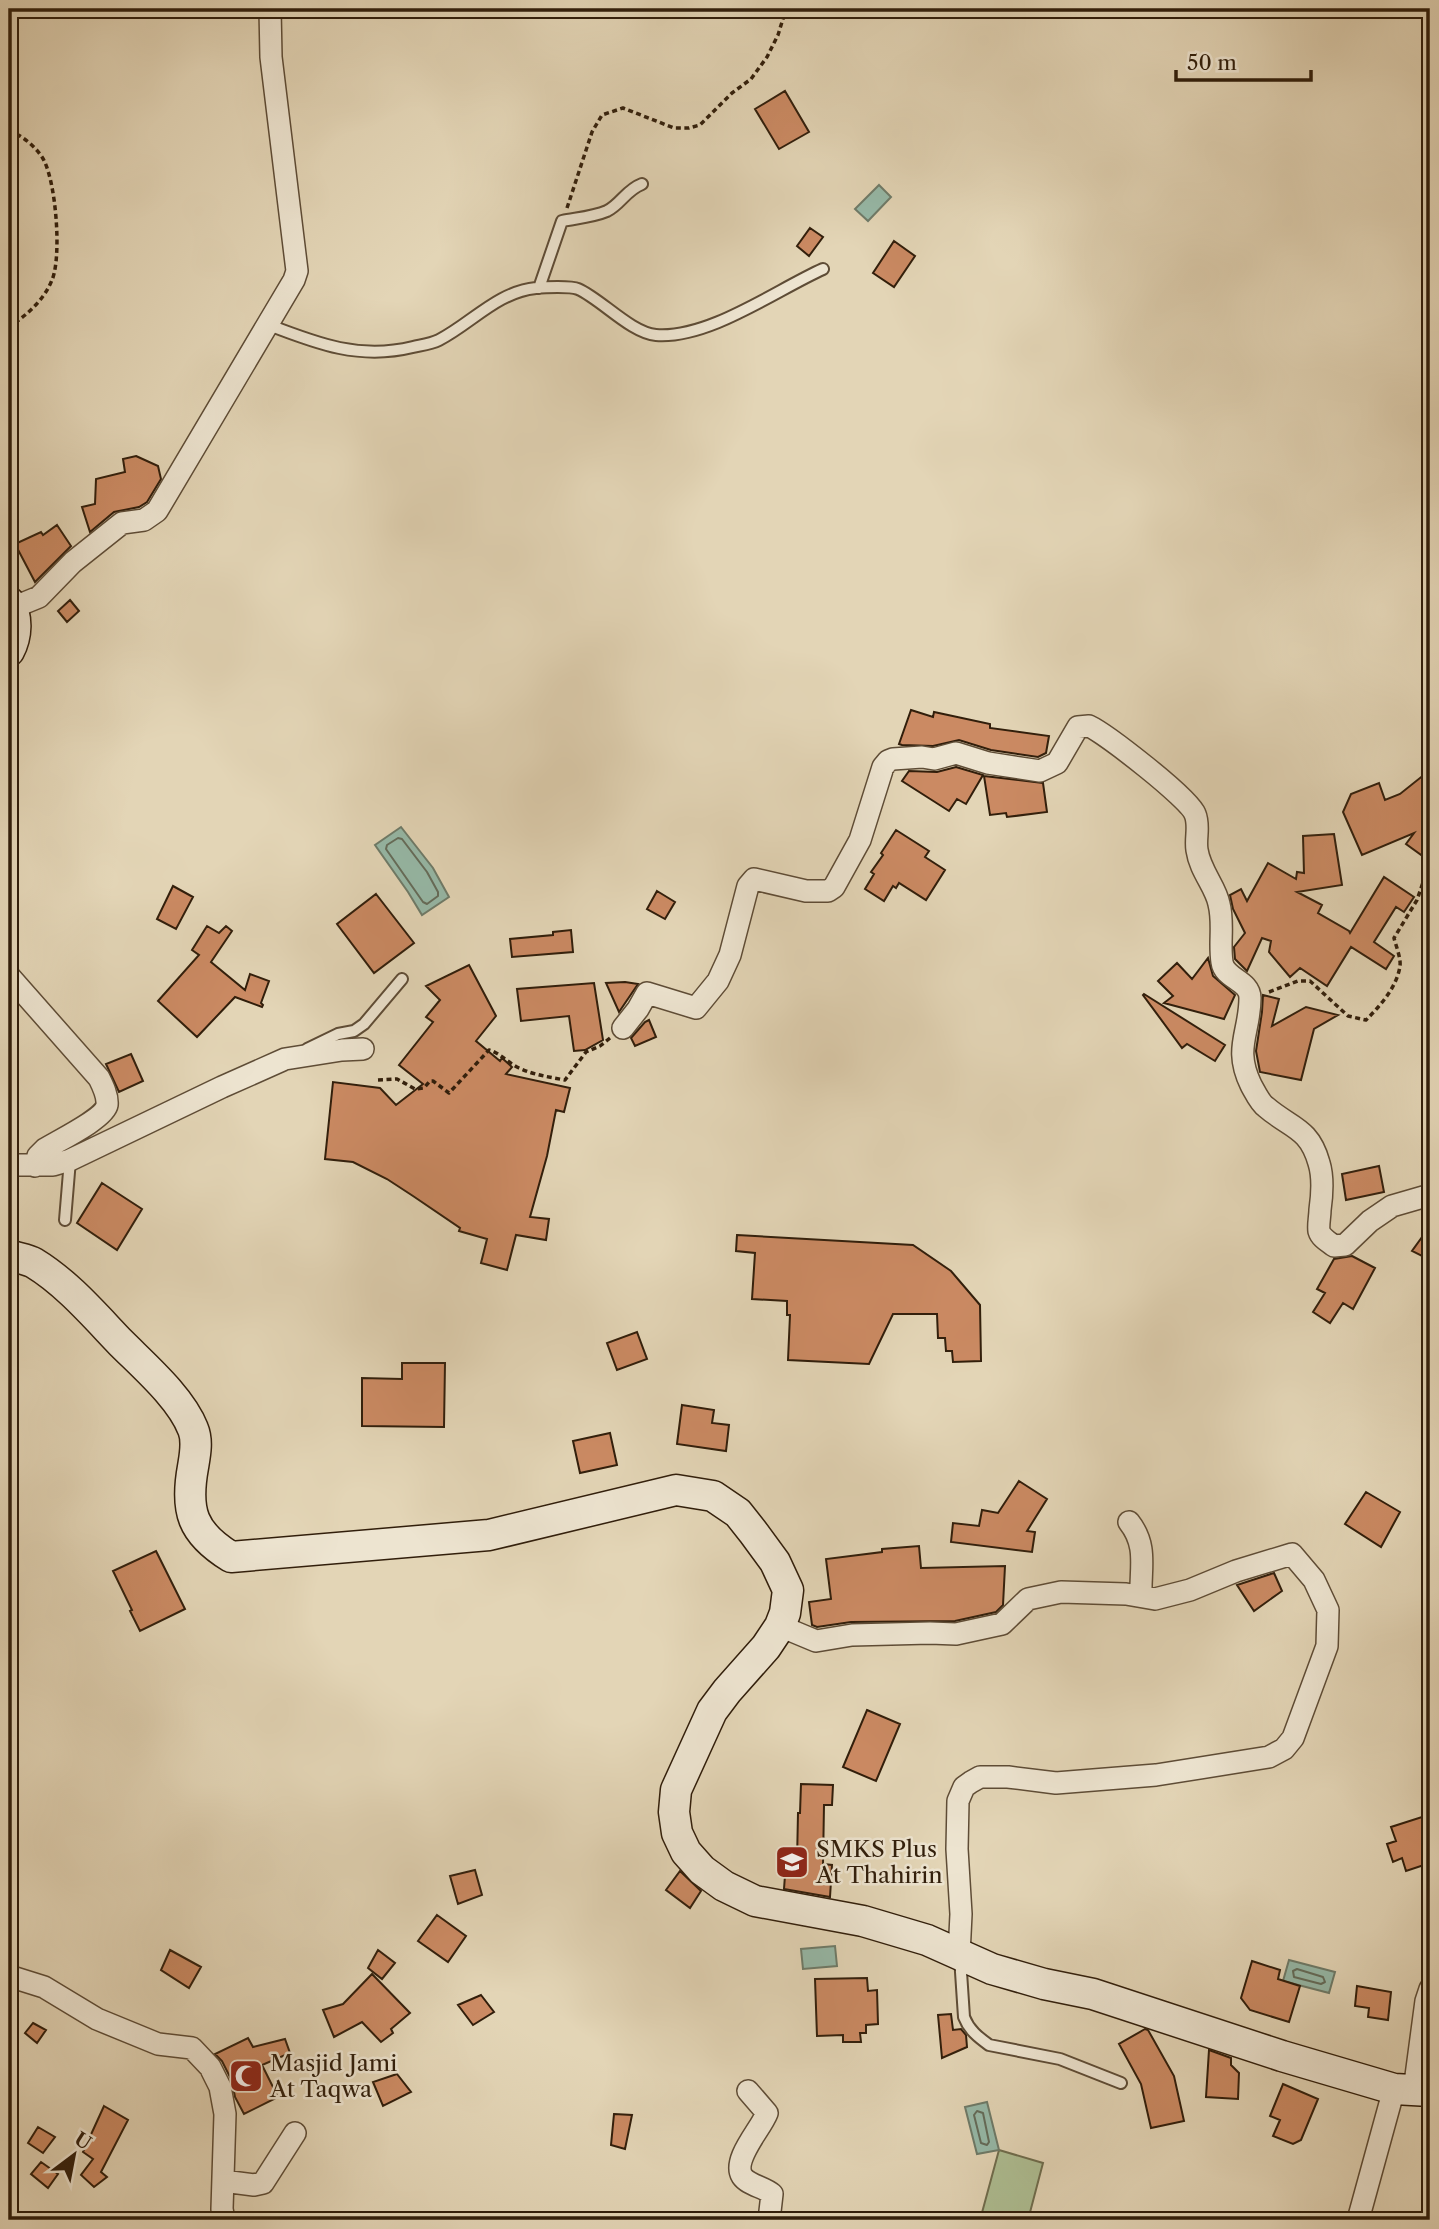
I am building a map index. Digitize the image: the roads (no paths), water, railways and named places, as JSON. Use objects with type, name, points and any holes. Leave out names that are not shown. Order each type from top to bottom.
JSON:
[{"type":"street","points":[[9,651],[16,629],[10,605],[39,597],[73,562],[122,523],[144,520],[157,511],[295,280],[297,271],[271,57],[270,9]]},
{"type":"street","points":[[623,1028],[647,993],[696,1008],[718,981],[730,955],[748,886],[754,879],[806,891],[828,891],[834,887],[860,840],[883,767],[888,761],[922,757],[934,759],[956,753],[988,763],[1040,771],[1057,763],[1077,727],[1085,726],[1095,729],[1179,793],[1194,811],[1198,825],[1196,849],[1207,880],[1219,902],[1222,964],[1228,973],[1248,989],[1250,996],[1242,1042],[1245,1068],[1251,1086],[1265,1107],[1297,1128],[1312,1143],[1321,1166],[1319,1230],[1323,1237],[1334,1246],[1345,1245],[1370,1221],[1392,1206],[1430,1195]]},
{"type":"street","points":[[9,976],[99,1079],[105,1091],[107,1105],[100,1117],[45,1149],[38,1156],[36,1166]]},
{"type":"street","points":[[9,1165],[53,1165],[70,1160],[285,1059],[363,1049]]},
{"type":"street","points":[[9,1255],[32,1262],[53,1277],[99,1320],[179,1404],[194,1431],[196,1450],[190,1510],[198,1528],[212,1546],[231,1557],[489,1535],[676,1490],[713,1496],[738,1513],[775,1562],[788,1590],[780,1626],[766,1647],[712,1711],[676,1790],[674,1812],[677,1833],[686,1852],[702,1870],[724,1886],[755,1901],[863,1920],[927,1940],[992,1969],[1093,1994],[1282,2056],[1413,2090]]},
{"type":"street","points":[[1129,1522],[1139,1534],[1143,1555],[1141,1597]]},
{"type":"street","points":[[780,1626],[816,1641],[852,1635],[956,1634],[1002,1624],[1028,1599],[1060,1592],[1155,1598],[1177,1594],[1211,1583],[1236,1571],[1292,1554],[1314,1580],[1328,1610],[1327,1646],[1293,1738],[1284,1749],[1269,1757],[1156,1775],[1056,1783],[1008,1777],[980,1777],[964,1787],[958,1801],[960,1955]]},
{"type":"street","points":[[9,1976],[44,1987],[97,2019],[158,2043],[192,2048],[210,2067],[220,2087],[225,2114],[224,2220]]},
{"type":"street","points":[[1358,2220],[1413,2090],[1430,1989]]},
{"type":"street","points":[[748,2091],[767,2113],[744,2151],[741,2173],[744,2178],[772,2194],[769,2220]]},
{"type":"street","points":[[223,2182],[254,2185],[263,2183],[295,2133]]},
{"type":"lane","points":[[538,288],[562,221],[605,212],[632,188],[642,184]]},
{"type":"lane","points":[[269,325],[321,345],[364,352],[385,352],[438,341],[481,310],[516,291],[577,288],[642,330],[655,335],[685,332],[755,306],[823,269]]},
{"type":"lane","points":[[285,1059],[338,1034],[354,1031],[364,1024],[402,979]]},
{"type":"lane","points":[[65,1220],[70,1160]]},
{"type":"lane","points":[[960,1955],[964,2017],[967,2026],[980,2038],[989,2045],[1060,2059],[1121,2083]]},
{"type":"water","points":[[879,185],[891,197],[868,221],[855,209]]},
{"type":"water","points":[[401,827],[433,868],[449,897],[422,915],[375,845]]},
{"type":"water","points":[[835,1946],[837,1966],[803,1969],[801,1949]]},
{"type":"water","points":[[1289,1960],[1335,1972],[1329,1993],[1283,1981]]},
{"type":"water","points":[[987,2102],[999,2150],[977,2154],[965,2107]]},
{"type":"place","name":"SMKS Plus At Thahirin","points":[[792,1862]]},
{"type":"place","name":"Masjid Jami At Taqwa","points":[[246,2076]]}]
